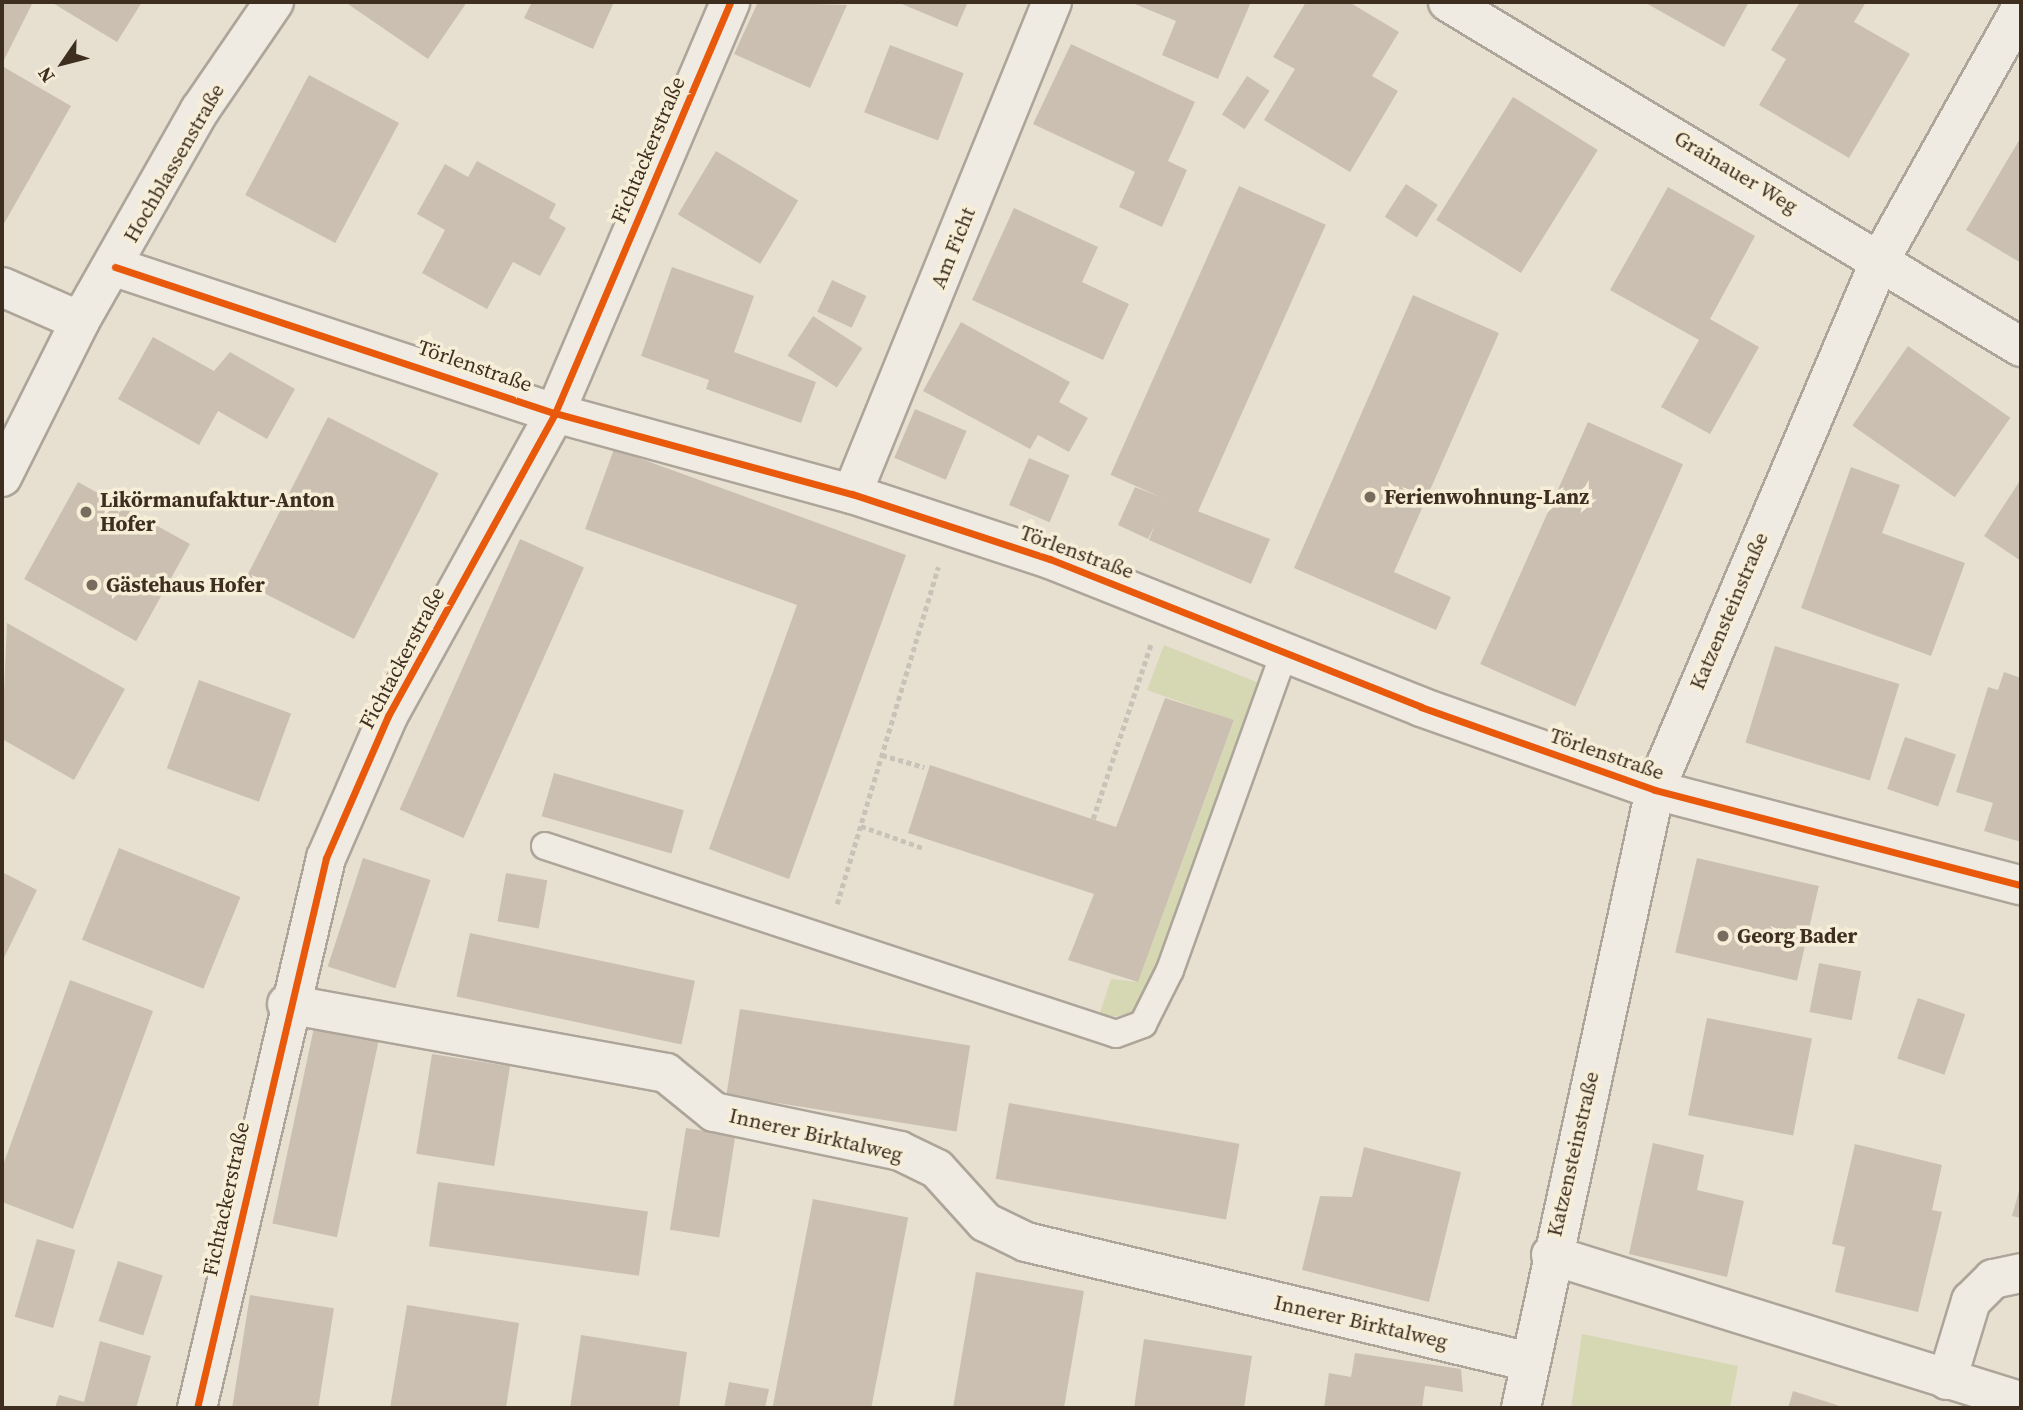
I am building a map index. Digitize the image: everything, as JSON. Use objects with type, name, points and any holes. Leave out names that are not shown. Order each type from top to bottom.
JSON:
[{"type":"street","name":"Hochblassenstraße","points":[[2,477],[80,321],[115,267],[200,110],[274,2]]},
{"type":"street","name":"Fichtackerstraße","points":[[197,1408],[287,1004],[326,858],[388,716],[555,412],[730,2]]},
{"type":"street","name":"Am Ficht","points":[[852,494],[1052,2]]},
{"type":"street","name":"Grainauer Weg","points":[[1448,2],[1881,258],[2021,347]]},
{"type":"street","name":"Katzensteinstraße","points":[[1521,1408],[1551,1255],[1655,790],[1881,258],[2021,9]]},
{"type":"street","name":"Törlenstraße","points":[[115,267],[555,412],[852,494],[950,526],[1165,604],[1422,707],[1655,790],[2021,885]]},
{"type":"street","points":[[2,287],[80,321]]},
{"type":"street","name":"Innerer Birktalweg","points":[[287,1004],[666,1073],[714,1112],[900,1151],[937,1169],[985,1222],[1026,1242],[1530,1362]]},
{"type":"street","name":"Katzensteinstraße","points":[[1551,1255],[2021,1401]]},
{"type":"street","points":[[1947,1380],[1971,1301],[1993,1279],[2021,1273]]},
{"type":"lane","points":[[545,846],[1087,1028],[1116,1034],[1143,1024],[1170,970],[1284,650]]},
{"type":"path","points":[[826,941],[950,526]]},
{"type":"path","points":[[1093,820],[1165,604]]},
{"type":"path","points":[[882,755],[924,767]]},
{"type":"path","points":[[860,826],[923,848]]},
{"type":"green space","points":[[1164,645],[1264,685],[1141,1012],[1098,1019],[1111,979],[1138,982],[1234,721],[1147,690]]},
{"type":"green space","points":[[1582,1334],[1738,1366],[1730,1408],[1571,1408]]},
{"type":"building","points":[[2,2],[32,4],[4,60],[2,59]]},
{"type":"building","points":[[51,2],[142,2],[117,42]]},
{"type":"building","points":[[345,2],[467,2],[428,59]]},
{"type":"building","points":[[532,2],[614,2],[593,49],[524,18]]},
{"type":"building","points":[[758,2],[847,5],[810,88],[734,54]]},
{"type":"building","points":[[897,2],[968,2],[957,27]]},
{"type":"building","points":[[1130,2],[1251,2],[1218,79],[1162,55],[1176,21]]},
{"type":"building","points":[[1306,2],[1349,2],[1399,32],[1372,76],[1398,91],[1350,172],[1264,120],[1295,69],[1273,57]]},
{"type":"building","points":[[1644,2],[1749,2],[1724,47]]},
{"type":"building","points":[[1800,2],[1866,2],[1854,22],[1910,54],[1849,158],[1759,105],[1786,59],[1771,50]]},
{"type":"building","points":[[1071,44],[1195,102],[1168,161],[1187,170],[1162,227],[1119,207],[1135,172],[1033,124]]},
{"type":"building","points":[[890,45],[964,73],[938,141],[864,112]]},
{"type":"building","points":[[2,66],[71,106],[2,227]]},
{"type":"building","points":[[309,75],[399,123],[335,243],[245,195]]},
{"type":"building","points":[[1247,76],[1270,91],[1245,129],[1222,115]]},
{"type":"building","points":[[1513,97],[1598,150],[1521,273],[1436,220]]},
{"type":"building","points":[[2021,137],[2021,263],[1966,230]]},
{"type":"building","points":[[716,151],[798,200],[760,264],[678,214]]},
{"type":"building","points":[[477,161],[556,204],[549,218],[566,228],[540,276],[513,262],[487,309],[422,273],[445,230],[417,214],[445,164],[468,177]]},
{"type":"building","points":[[1406,184],[1438,205],[1417,237],[1385,217]]},
{"type":"building","points":[[1239,186],[1326,225],[1197,513],[1110,475]]},
{"type":"building","points":[[1668,187],[1755,236],[1710,319],[1759,347],[1710,434],[1661,407],[1699,340],[1610,290]]},
{"type":"building","points":[[1014,208],[1098,247],[1082,282],[1129,304],[1103,360],[972,300]]},
{"type":"building","points":[[672,267],[754,296],[734,352],[816,382],[801,423],[706,389],[709,380],[641,356]]},
{"type":"building","points":[[832,280],[866,296],[852,328],[817,312]]},
{"type":"building","points":[[1413,295],[1499,333],[1394,572],[1451,597],[1436,630],[1294,568]]},
{"type":"building","points":[[813,316],[862,348],[837,388],[787,355]]},
{"type":"building","points":[[961,322],[1070,382],[1059,402],[1088,418],[1069,452],[1038,435],[1030,449],[923,391]]},
{"type":"building","points":[[153,337],[214,371],[230,352],[295,389],[267,439],[218,411],[199,445],[118,399]]},
{"type":"building","points":[[1908,346],[2010,418],[1955,497],[1852,425]]},
{"type":"building","points":[[915,409],[967,431],[946,480],[894,458]]},
{"type":"building","points":[[328,417],[438,473],[354,639],[244,583]]},
{"type":"building","points":[[1588,422],[1683,464],[1575,706],[1480,664]]},
{"type":"building","points":[[614,449],[906,555],[789,879],[709,849],[797,605],[585,529]]},
{"type":"building","points":[[1029,458],[1070,475],[1050,522],[1009,505]]},
{"type":"building","points":[[1851,467],[1900,485],[1882,533],[1965,563],[1931,656],[1801,608]]},
{"type":"building","points":[[2021,479],[2021,561],[1984,536]]},
{"type":"building","points":[[78,482],[190,544],[136,641],[24,579]]},
{"type":"building","points":[[1135,487],[1270,539],[1251,584],[1149,540],[1155,525],[1148,539],[1118,525]]},
{"type":"building","points":[[520,539],[584,567],[464,838],[400,809]]},
{"type":"building","points":[[7,623],[125,689],[74,780],[2,739]]},
{"type":"building","points":[[1775,646],[1899,684],[1870,781],[1745,743]]},
{"type":"building","points":[[2004,672],[2021,678],[2021,842],[1984,831],[1993,803],[1956,792],[1988,687],[1998,690]]},
{"type":"building","points":[[199,680],[291,714],[259,802],[167,768]]},
{"type":"building","points":[[1165,698],[1234,720],[1138,982],[1068,960],[1094,894],[908,833],[930,765],[1116,827]]},
{"type":"building","points":[[1905,737],[1956,755],[1938,807],[1887,789]]},
{"type":"building","points":[[554,773],[684,810],[671,853],[542,816]]},
{"type":"building","points":[[119,848],[240,897],[203,989],[82,940]]},
{"type":"building","points":[[363,858],[431,880],[395,988],[328,966]]},
{"type":"building","points":[[1697,858],[1819,886],[1797,981],[1675,953]]},
{"type":"building","points":[[2,872],[37,890],[2,962]]},
{"type":"building","points":[[506,873],[547,880],[539,929],[497,921]]},
{"type":"building","points":[[470,933],[695,981],[681,1044],[456,997]]},
{"type":"building","points":[[1819,963],[1861,971],[1852,1020],[1809,1012]]},
{"type":"building","points":[[70,980],[153,1011],[73,1229],[2,1202],[2,1168]]},
{"type":"building","points":[[1918,998],[1965,1014],[1944,1075],[1897,1059]]},
{"type":"building","points":[[740,1009],[970,1045],[957,1131],[726,1095]]},
{"type":"building","points":[[316,1018],[381,1032],[337,1237],[272,1223]]},
{"type":"building","points":[[1707,1018],[1812,1038],[1793,1136],[1688,1115]]},
{"type":"building","points":[[432,1054],[510,1066],[494,1166],[416,1154]]},
{"type":"building","points":[[1009,1103],[1239,1144],[1226,1219],[996,1179]]},
{"type":"building","points":[[686,1128],[735,1136],[719,1238],[670,1230]]},
{"type":"building","points":[[1653,1143],[1704,1155],[1697,1190],[1744,1201],[1727,1277],[1629,1254]]},
{"type":"building","points":[[1855,1144],[1942,1165],[1932,1210],[1942,1212],[1918,1312],[1835,1292],[1845,1247],[1832,1244]]},
{"type":"building","points":[[1364,1147],[1461,1172],[1429,1302],[1302,1270],[1320,1196],[1352,1197]]},
{"type":"building","points":[[438,1182],[648,1212],[639,1276],[429,1246]]},
{"type":"building","points":[[2021,1184],[2021,1218],[2012,1216]]},
{"type":"building","points":[[813,1199],[908,1218],[871,1408],[773,1407]]},
{"type":"building","points":[[37,1239],[75,1250],[53,1328],[15,1317]]},
{"type":"building","points":[[118,1261],[163,1276],[143,1335],[99,1321]]},
{"type":"building","points":[[976,1272],[1084,1291],[1064,1408],[953,1408]]},
{"type":"building","points":[[250,1295],[334,1308],[318,1408],[232,1408]]},
{"type":"building","points":[[407,1305],[519,1323],[506,1408],[390,1408]]},
{"type":"building","points":[[581,1335],[687,1352],[679,1408],[570,1408]]},
{"type":"building","points":[[1144,1339],[1252,1356],[1244,1408],[1134,1408]]},
{"type":"building","points":[[100,1341],[151,1356],[136,1408],[55,1408],[59,1395],[84,1402]]},
{"type":"building","points":[[1355,1353],[1461,1369],[1463,1392],[1425,1386],[1422,1408],[1324,1408],[1329,1373],[1351,1377]]},
{"type":"building","points":[[729,1382],[769,1389],[765,1408],[724,1408]]},
{"type":"building","points":[[1793,1391],[1846,1408],[1788,1408]]},
{"type":"cycle path","points":[[197,1408],[326,858],[388,716],[555,413],[730,2]]},
{"type":"cycle path","points":[[115,267],[555,413],[852,494],[1050,559],[1421,707],[1655,790],[2021,885]]},
{"type":"place","name":"Ferienwohnung-Lanz","points":[[1370,497]]},
{"type":"place","name":"Likörmanufaktur-Anton Hofer","points":[[86,512]]},
{"type":"place","name":"Gästehaus Hofer","points":[[92,585]]},
{"type":"place","name":"Georg Bader","points":[[1723,936]]}]
